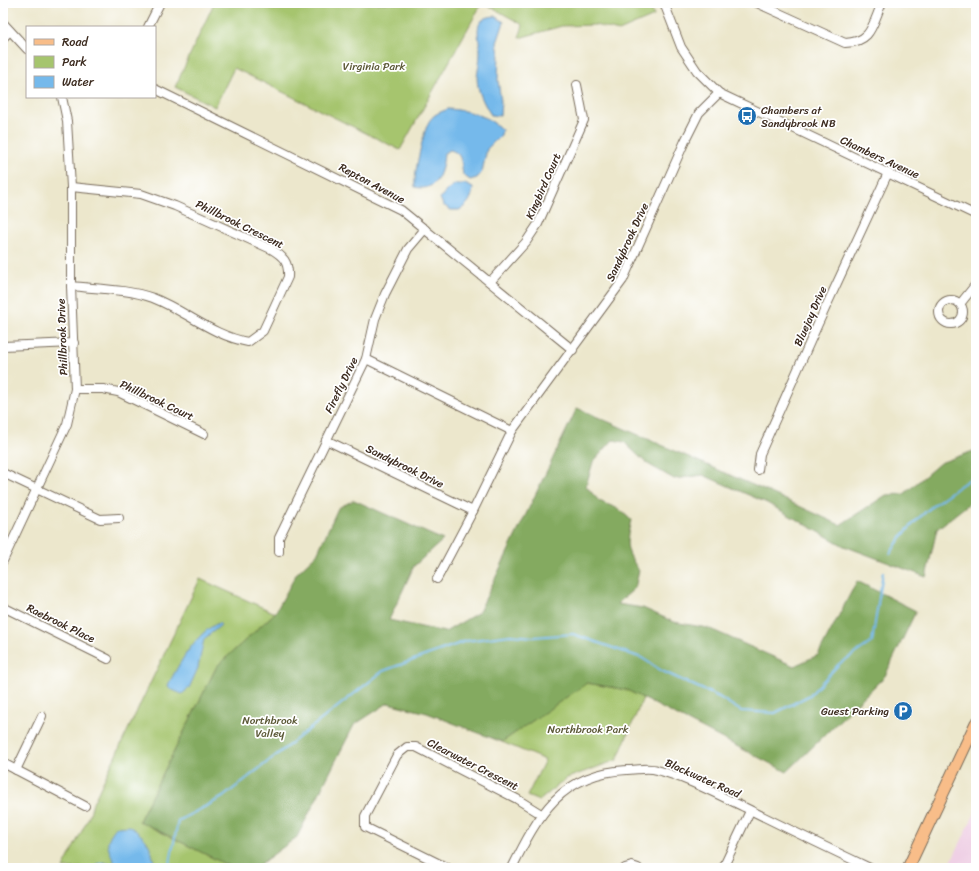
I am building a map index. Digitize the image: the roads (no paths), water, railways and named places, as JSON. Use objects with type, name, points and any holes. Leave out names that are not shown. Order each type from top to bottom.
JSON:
[{"type":"main road","points":[[908,868],[976,723]]},
{"type":"street","points":[[148,26],[160,3]]},
{"type":"street","name":"Chambers Avenue","points":[[664,3],[681,47],[697,71],[719,93],[976,215]]},
{"type":"street","points":[[757,3],[845,43],[856,43],[866,38],[882,3]]},
{"type":"street","points":[[3,23],[26,48]]},
{"type":"street","points":[[3,38],[10,31]]},
{"type":"street","name":"Kingbird Court","points":[[490,282],[526,242],[538,224],[569,155],[584,120],[577,85]]},
{"type":"street","name":"Repton Avenue","points":[[156,89],[379,197],[401,210],[573,350]]},
{"type":"street","name":"Sandybrook Drive","points":[[437,579],[473,512],[512,431],[623,280],[696,120],[700,113],[719,93]]},
{"type":"street","name":"Phillbrook Drive","points":[[3,561],[66,424],[75,389],[71,286],[71,187],[67,121],[62,98]]},
{"type":"street","name":"Bluejay Drive","points":[[758,470],[760,454],[888,173]]},
{"type":"street","name":"Phillbrook Crescent","points":[[71,187],[141,194],[175,206],[271,250],[282,256],[289,267],[288,276],[263,331],[248,342],[233,339],[154,298],[134,292],[71,286]]},
{"type":"street","name":"Firefly Drive","points":[[280,552],[279,538],[366,359],[375,319],[385,294],[408,249],[425,229]]},
{"type":"street","points":[[960,304],[976,284]]},
{"type":"street","points":[[3,346],[74,343]]},
{"type":"street","points":[[366,359],[512,431]]},
{"type":"street","name":"Phillbrook Court","points":[[75,389],[103,389],[118,392],[204,434]]},
{"type":"street","name":"Sandybrook Drive","points":[[326,440],[473,512]]},
{"type":"street","points":[[3,473],[100,519],[119,518]]},
{"type":"street","name":"Raebrook Place","points":[[3,606],[108,659]]},
{"type":"street","points":[[16,770],[42,716]]},
{"type":"street","name":"Clearwater Crescent","points":[[448,868],[365,826],[365,816],[397,755],[407,747],[416,747],[517,799],[541,814]]},
{"type":"street","points":[[3,763],[84,806]]},
{"type":"street","name":"Blackwater Road","points":[[512,868],[531,829],[541,814],[566,790],[600,774],[620,771],[656,769],[706,790],[870,868]]},
{"type":"street","points":[[724,868],[750,811]]},
{"type":"street","points":[[625,868],[632,866],[638,868]]},
{"type":"water","points":[[495,16],[504,22],[497,43],[499,53],[498,80],[501,101],[500,116],[491,115],[488,111],[483,102],[477,82],[480,55],[478,35],[479,24],[482,20]]},
{"type":"water","points":[[448,109],[470,112],[484,117],[502,130],[501,135],[487,149],[482,172],[477,178],[470,180],[463,175],[459,156],[454,151],[450,150],[444,153],[442,167],[434,184],[423,188],[415,187],[417,164],[422,142],[430,120],[438,113]]},
{"type":"water","points":[[455,184],[465,184],[473,188],[471,198],[465,206],[459,210],[451,210],[443,205],[440,198]]},
{"type":"water","points":[[219,623],[221,625],[204,639],[198,668],[189,688],[182,694],[170,689],[168,685],[189,650],[203,634],[211,627]]},
{"type":"water","points":[[129,826],[141,835],[148,843],[155,868],[97,868],[97,864],[103,862],[113,865],[114,860],[108,846],[110,836],[116,827]]},
{"type":"waterway","points":[[890,554],[907,530],[917,520],[940,500],[976,475]]},
{"type":"waterway","points":[[169,868],[178,821],[223,797],[383,671],[466,641],[510,635],[534,637],[573,634],[642,658],[662,671],[719,697],[741,711],[775,713],[810,695],[839,664],[872,642],[883,572]]},
{"type":"place","name":"Chambers at Sandybrook NB","points":[[747,116]]},
{"type":"place","name":"Guest Parking","points":[[903,711]]},
{"type":"park label","name":"Virginia Park","points":[[374,66]]},
{"type":"park label","name":"Northbrook Valley","points":[[270,726]]},
{"type":"park label","name":"Northbrook Park","points":[[588,729]]}]
